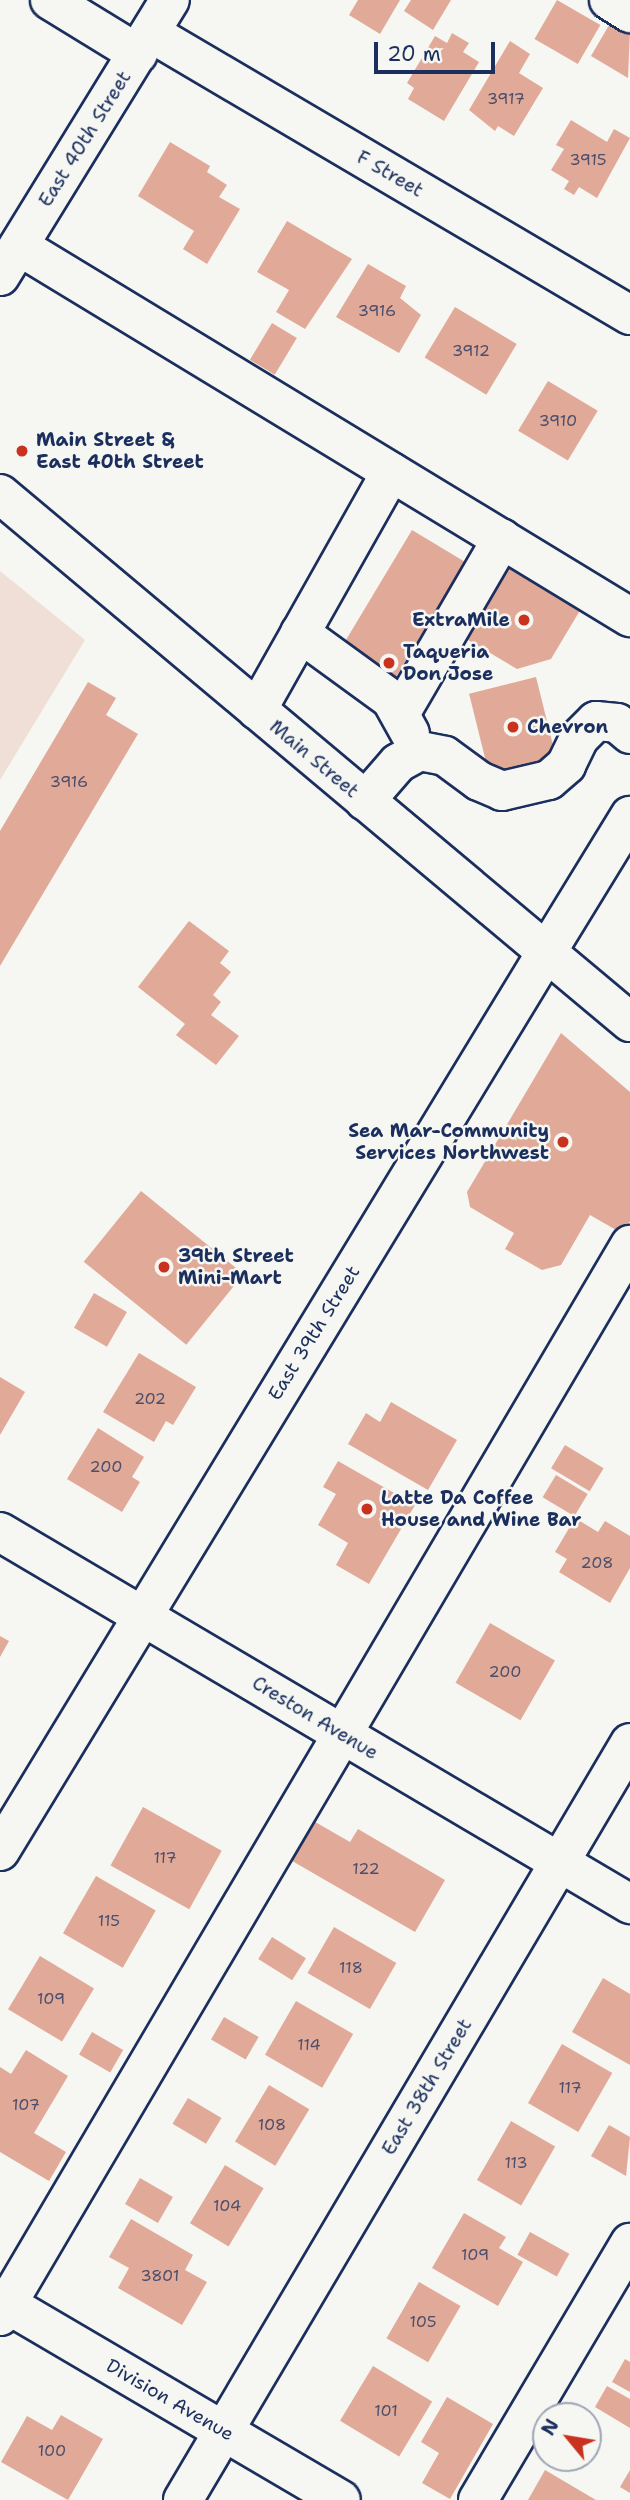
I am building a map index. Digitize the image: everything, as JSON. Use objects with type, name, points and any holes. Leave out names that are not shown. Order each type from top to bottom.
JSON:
[{"type":"street","name":"F Street","points":[[50,0],[144,43],[630,315]]},
{"type":"street","name":"East 40th Street","points":[[10,261],[170,0]]},
{"type":"street","points":[[609,0],[630,13]]},
{"type":"street","points":[[10,261],[391,472],[630,617]]},
{"type":"street","points":[[257,710],[391,472]]},
{"type":"street","name":"Main Street","points":[[0,494],[630,1022]]},
{"type":"street","points":[[400,714],[502,539]]},
{"type":"street","points":[[300,633],[391,699],[420,751]]},
{"type":"street","points":[[365,801],[398,763],[420,751],[445,756],[479,781],[502,791],[549,780],[566,765],[579,737],[596,720],[617,723],[630,734]]},
{"type":"street","name":"East 39th Street","points":[[0,1851],[140,1615],[630,816]]},
{"type":"street","points":[[2,2307],[343,1735],[630,1245]]},
{"type":"street","name":"Creston Avenue","points":[[0,1532],[630,1905]]},
{"type":"street","name":"East 38th Street","points":[[183,2500],[630,1742]]},
{"type":"street","points":[[478,2500],[630,2243]]},
{"type":"street","name":"Division Avenue","points":[[2,2307],[341,2500]]},
{"type":"shaded area","points":[[0,571],[85,640],[0,780]]},
{"type":"building","points":[[358,0],[400,0],[380,34],[349,15]]},
{"type":"building","points":[[411,0],[451,0],[433,30],[404,11]]},
{"type":"building","points":[[557,0],[600,25],[578,64],[534,39]]},
{"type":"building","points":[[612,20],[630,31],[628,78],[591,56]]},
{"type":"building","points":[[452,33],[469,43],[463,52],[479,62],[444,121],[408,99],[414,88],[407,83],[435,36],[447,43]]},
{"type":"building","points":[[510,41],[530,54],[519,73],[543,88],[514,136],[498,126],[495,131],[469,110]]},
{"type":"building","points":[[571,120],[607,142],[614,129],[630,138],[597,198],[579,187],[574,195],[564,189],[569,181],[551,170],[564,149],[556,145]]},
{"type":"building","points":[[170,142],[210,166],[207,172],[227,185],[219,197],[240,209],[207,264],[183,249],[194,231],[138,196]]},
{"type":"building","points":[[287,221],[352,259],[305,329],[276,312],[289,290],[257,272]]},
{"type":"building","points":[[368,264],[406,286],[400,298],[421,315],[399,353],[336,317]]},
{"type":"building","points":[[455,307],[517,344],[486,395],[425,358]]},
{"type":"building","points":[[272,323],[297,338],[275,375],[250,360]]},
{"type":"building","points":[[548,381],[598,411],[568,461],[518,431]]},
{"type":"building","points":[[412,530],[465,562],[395,679],[341,647]]},
{"type":"building","name":"ExtraMile","points":[[509,558],[585,602],[551,659],[517,669],[463,637]]},
{"type":"building","name":"Chevron","points":[[536,677],[557,760],[490,777],[469,694]]},
{"type":"building","points":[[88,682],[116,698],[106,715],[138,734],[0,966],[0,831]]},
{"type":"building","points":[[189,921],[229,951],[220,963],[231,972],[213,995],[221,1002],[211,1015],[239,1036],[216,1065],[176,1035],[185,1024],[138,987]]},
{"type":"building","name":"Sea Mar-Community Services Northwest","points":[[561,1033],[630,1092],[630,1221],[623,1234],[590,1215],[561,1265],[542,1270],[505,1249],[514,1233],[470,1207],[467,1192]]},
{"type":"building","name":"39th Street Mini-Mart","points":[[141,1191],[244,1274],[186,1345],[84,1262]]},
{"type":"building","points":[[94,1293],[127,1312],[107,1347],[74,1328]]},
{"type":"building","points":[[139,1353],[196,1387],[173,1425],[166,1421],[154,1442],[103,1412]]},
{"type":"building","points":[[0,1377],[25,1392],[0,1435]]},
{"type":"building","points":[[391,1402],[457,1440],[428,1490],[348,1444],[366,1413],[380,1422]]},
{"type":"building","points":[[98,1428],[144,1457],[132,1477],[140,1482],[122,1512],[67,1479]]},
{"type":"building","points":[[565,1445],[604,1468],[590,1491],[551,1468]]},
{"type":"building","points":[[338,1461],[415,1505],[369,1584],[336,1565],[348,1543],[318,1525],[336,1494],[323,1487]]},
{"type":"building","points":[[556,1475],[588,1494],[574,1516],[543,1497]]},
{"type":"building","points":[[575,1518],[598,1532],[605,1521],[630,1536],[630,1568],[610,1603],[559,1572],[567,1559],[555,1552]]},
{"type":"building","points":[[490,1623],[555,1660],[520,1720],[456,1683]]},
{"type":"building","points":[[0,1636],[9,1641],[0,1657]]},
{"type":"building","points":[[143,1807],[222,1851],[189,1909],[111,1866]]},
{"type":"building","points":[[310,1819],[350,1842],[358,1829],[445,1880],[415,1932],[287,1858]]},
{"type":"building","points":[[96,1876],[156,1910],[123,1968],[63,1933]]},
{"type":"building","points":[[334,1927],[396,1963],[370,2009],[308,1973]]},
{"type":"building","points":[[272,1937],[306,1958],[292,1980],[258,1959]]},
{"type":"building","points":[[40,1956],[94,1988],[62,2042],[8,2009]]},
{"type":"building","points":[[603,1978],[630,1994],[630,2065],[572,2032]]},
{"type":"building","points":[[296,2001],[353,2034],[322,2088],[265,2055]]},
{"type":"building","points":[[224,2017],[259,2037],[246,2060],[211,2040]]},
{"type":"building","points":[[92,2032],[123,2050],[110,2073],[79,2055]]},
{"type":"building","points":[[562,2044],[612,2073],[578,2132],[528,2103]]},
{"type":"building","points":[[26,2050],[68,2076],[34,2133],[66,2152],[49,2181],[0,2152],[0,2067],[11,2074]]},
{"type":"building","points":[[269,2085],[309,2109],[275,2166],[235,2142]]},
{"type":"building","points":[[188,2098],[221,2118],[206,2144],[173,2124]]},
{"type":"building","points":[[511,2121],[555,2146],[521,2205],[477,2180]]},
{"type":"building","points":[[609,2125],[630,2137],[626,2176],[591,2156]]},
{"type":"building","points":[[225,2165],[264,2188],[229,2246],[190,2223]]},
{"type":"building","points":[[140,2178],[173,2197],[158,2223],[125,2204]]},
{"type":"building","points":[[464,2213],[506,2237],[499,2248],[523,2262],[498,2306],[432,2268]]},
{"type":"building","points":[[131,2219],[193,2255],[185,2270],[207,2282],[182,2325],[118,2288],[129,2268],[109,2257]]},
{"type":"building","points":[[530,2232],[569,2254],[557,2277],[517,2255]]},
{"type":"building","points":[[419,2282],[461,2306],[428,2362],[387,2338]]},
{"type":"building","points":[[625,2359],[630,2362],[630,2392],[612,2382]]},
{"type":"building","points":[[373,2366],[432,2402],[399,2456],[340,2421]]},
{"type":"building","points":[[607,2386],[630,2399],[630,2428],[602,2411],[602,2402],[598,2402]]},
{"type":"building","points":[[447,2397],[493,2424],[450,2499],[422,2483],[439,2453],[421,2442]]},
{"type":"building","points":[[61,2415],[103,2439],[68,2500],[1,2462],[27,2416],[52,2430]]},
{"type":"building","points":[[630,2470],[630,2493],[620,2487]]},
{"type":"building","points":[[544,2472],[548,2472],[596,2500],[528,2500]]},
{"type":"place","name":"Main Street & East 40th Street","points":[[22,451]]},
{"type":"place","name":"ExtraMile","points":[[524,620]]},
{"type":"place","name":"Taqueria Don Jose","points":[[389,663]]},
{"type":"place","name":"Chevron","points":[[513,727]]},
{"type":"place","name":"Sea Mar-Community Services Northwest","points":[[563,1142]]},
{"type":"place","name":"39th Street Mini-Mart","points":[[164,1267]]},
{"type":"place","name":"Latte Da Coffee House and Wine Bar","points":[[367,1509]]}]
